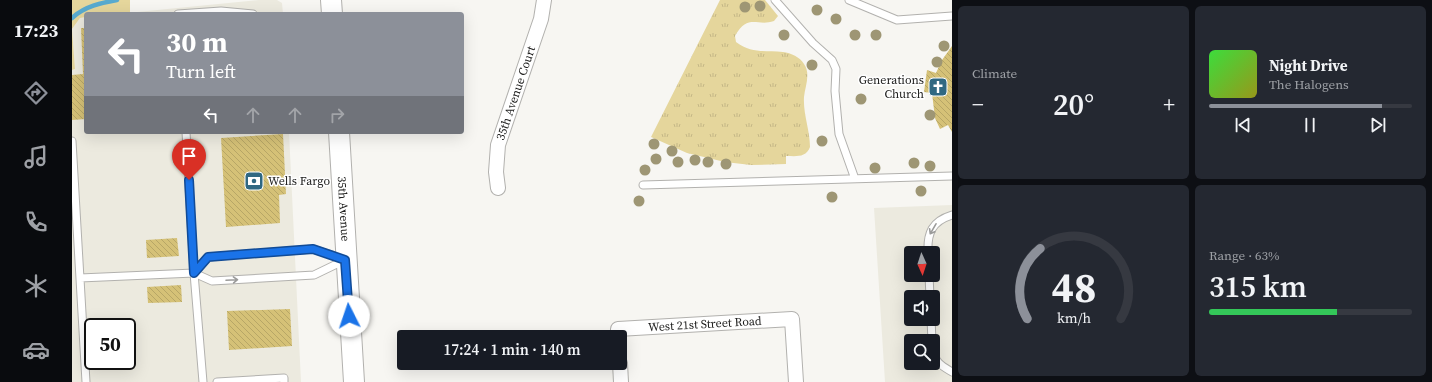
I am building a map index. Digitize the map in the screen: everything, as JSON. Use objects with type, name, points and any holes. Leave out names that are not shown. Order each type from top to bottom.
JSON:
[{"type":"main road","points":[[331,0],[332,12]]},
{"type":"main road","name":"35th Avenue","points":[[339,134],[345,260],[354,382]]},
{"type":"street","name":"35th Avenue Court","points":[[498,188],[496,172],[498,145],[541,19],[544,0]]},
{"type":"street","name":"West 21st Street Road","points":[[627,332],[792,319],[796,382]]},
{"type":"street","points":[[620,370],[621,382]]},
{"type":"lane","points":[[775,0],[812,43],[832,60],[836,69],[839,134],[855,179]]},
{"type":"lane","points":[[849,0],[897,20],[952,16]]},
{"type":"lane","points":[[207,12],[232,12]]},
{"type":"lane","points":[[186,134],[194,273],[203,382]]},
{"type":"lane","points":[[72,141],[86,382]]},
{"type":"lane","points":[[643,185],[952,176]]},
{"type":"lane","points":[[929,246],[930,232],[935,224],[943,218],[952,215]]},
{"type":"lane","points":[[194,273],[208,257],[313,249],[345,260]]},
{"type":"lane","points":[[80,278],[194,273],[212,281],[314,275],[345,260]]},
{"type":"lane","points":[[940,364],[952,372]]},
{"type":"lane","points":[[217,382],[284,378],[284,382]]},
{"type":"shaded area","points":[[259,0],[277,0],[282,3],[283,12],[137,12]]},
{"type":"shaded area","points":[[84,17],[84,134],[289,134],[301,382],[72,382],[72,70],[75,69],[72,29],[80,18]]},
{"type":"shaded area","points":[[952,205],[952,382],[885,382],[874,208]]},
{"type":"green space","points":[[72,0],[130,0],[130,12],[84,12],[84,17],[80,18],[72,29]]},
{"type":"green space","points":[[720,0],[765,0],[778,16],[774,21],[763,23],[753,22],[744,25],[735,36],[736,42],[753,50],[792,54],[800,59],[806,68],[807,80],[804,103],[810,147],[803,155],[786,156],[786,164],[751,165],[725,162],[687,153],[651,137]]},
{"type":"green space","points":[[72,29],[75,69],[72,70]]},
{"type":"building","points":[[81,28],[84,28],[84,119],[72,120],[72,75],[83,74]]},
{"type":"building","name":"Generations Church","points":[[952,46],[952,132],[948,125],[940,129],[935,118],[932,93],[924,92],[927,70],[936,73],[942,60]]},
{"type":"building","points":[[283,134],[286,194],[279,195],[280,223],[226,227],[221,138]]},
{"type":"building","points":[[177,238],[179,256],[147,258],[146,240]]},
{"type":"building","points":[[181,285],[182,302],[148,303],[147,287]]},
{"type":"building","points":[[290,309],[292,346],[229,350],[227,311]]},
{"type":"waterway","points":[[72,18],[88,8],[117,0]]},
{"type":"place","name":"Generations Church","points":[[938,87]]},
{"type":"place","name":"Wells Fargo","points":[[254,181]]},
{"type":"route","points":[[189,180],[194,273],[208,257],[313,249],[345,260],[349,316]]}]
